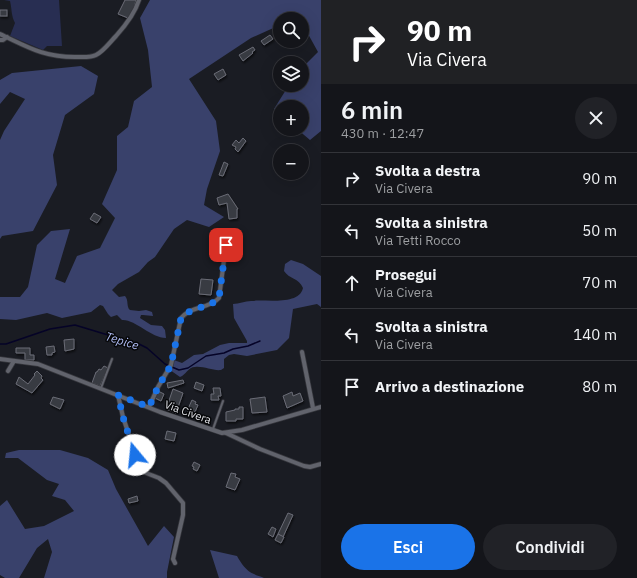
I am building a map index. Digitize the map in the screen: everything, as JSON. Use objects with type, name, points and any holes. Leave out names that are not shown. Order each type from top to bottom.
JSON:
[{"type":"street","points":[[0,34],[47,55],[78,57],[95,56],[101,52],[121,30],[137,6],[139,0]]},
{"type":"street","points":[[0,40],[7,37]]},
{"type":"street","points":[[149,407],[170,366],[181,318],[187,312],[211,304],[217,300],[220,295],[226,234]]},
{"type":"street","points":[[302,352],[313,408]]},
{"type":"street","name":"Via Civera","points":[[0,360],[38,364],[149,407],[225,433],[242,430],[313,408],[321,407]]},
{"type":"street","points":[[8,371],[14,361]]},
{"type":"street","points":[[118,395],[123,417],[141,470],[159,478],[166,483],[183,503],[183,515],[173,559],[175,563]]},
{"type":"street","points":[[225,433],[260,449],[304,466],[310,467],[321,464]]},
{"type":"lane","points":[[101,389],[112,359]]},
{"type":"lane","points":[[213,430],[223,401]]},
{"type":"shaded area","points":[[4,0],[59,0],[62,46],[47,46],[43,50],[10,36],[15,23],[10,1]]},
{"type":"shaded area","points":[[150,0],[321,0],[321,131],[310,140],[305,136],[309,136],[309,100],[280,100],[285,92],[309,92],[309,61],[318,52],[309,36],[309,12],[273,12],[273,28],[251,38],[189,79],[216,121],[220,151],[207,189],[204,205],[224,217],[209,227],[187,220],[174,229],[155,257],[139,272],[118,284],[112,290],[119,297],[125,296],[130,310],[146,310],[152,312],[153,316],[141,315],[140,318],[151,325],[162,326],[165,330],[166,338],[155,335],[132,322],[122,320],[117,315],[111,317],[103,306],[100,305],[91,312],[62,318],[47,313],[16,320],[0,319],[0,297],[20,297],[28,287],[37,245],[51,231],[70,229],[55,279],[65,283],[77,256],[100,248],[115,218],[102,204],[117,170],[117,136],[128,127],[134,101],[152,87],[148,50],[140,18]]},
{"type":"shaded area","points":[[81,66],[98,76],[94,94],[65,115],[53,155],[57,185],[33,231],[2,236],[0,239],[0,140],[4,131],[25,99],[10,92],[0,104],[0,80],[12,73]]},
{"type":"shaded area","points":[[291,260],[303,264],[321,276],[321,307],[317,304],[293,309],[289,338],[277,350],[247,356],[234,354],[229,355],[224,359],[224,368],[221,370],[193,367],[180,377],[170,370],[174,360],[182,363],[194,355],[203,354],[220,345],[229,343],[247,343],[234,318],[233,304],[249,301],[288,299],[300,294],[303,288],[299,282],[286,274],[284,271],[285,264]]},
{"type":"shaded area","points":[[19,450],[60,450],[88,458],[108,470],[116,489],[148,546],[164,526],[174,537],[167,578],[44,578],[52,552],[48,539],[37,548],[19,578],[5,578],[0,575],[0,506],[7,500],[25,529],[44,526],[74,511],[65,500],[52,496],[59,484],[47,480],[18,458],[5,458],[6,453]]},
{"type":"shaded area","points":[[210,550],[237,556],[246,569],[264,578],[219,578]]},
{"type":"building","points":[[125,0],[136,0],[134,8],[128,18],[118,14]]},
{"type":"building","points":[[0,10],[7,10],[7,16],[0,16]]},
{"type":"building","points":[[270,35],[273,39],[264,45],[261,41]]},
{"type":"building","points":[[253,47],[255,50],[252,52],[253,53],[243,61],[239,55]]},
{"type":"building","points":[[223,69],[226,75],[218,80],[214,74]]},
{"type":"building","points":[[243,138],[246,141],[238,152],[235,149],[236,147],[232,145],[236,140],[239,143]]},
{"type":"building","points":[[224,162],[228,164],[223,176],[219,175]]},
{"type":"building","points":[[228,194],[238,209],[237,218],[229,219],[227,203],[219,205],[217,198]]},
{"type":"building","points":[[94,213],[101,217],[97,223],[90,219]]},
{"type":"building","points":[[201,279],[213,280],[211,295],[199,294]]},
{"type":"building","points":[[74,339],[74,349],[65,351],[64,340]]},
{"type":"building","points":[[54,346],[55,352],[52,353],[52,355],[47,355],[46,347]]},
{"type":"building","points":[[16,348],[30,348],[30,355],[34,355],[34,360],[25,360],[25,353],[16,353]]},
{"type":"building","points":[[104,366],[108,368],[100,386],[92,383],[96,372],[99,369],[101,370]]},
{"type":"building","points":[[37,371],[42,376],[41,378],[43,380],[32,393],[16,384],[19,377],[28,384]]},
{"type":"building","points":[[183,380],[184,383],[168,388],[167,383]]},
{"type":"building","points":[[196,382],[204,385],[202,391],[194,388]]},
{"type":"building","points":[[213,388],[220,388],[221,396],[218,396],[219,400],[211,400],[211,394],[214,394]]},
{"type":"building","points":[[173,389],[183,393],[176,413],[166,409]]},
{"type":"building","points":[[158,391],[164,394],[161,401],[155,398]]},
{"type":"building","points":[[292,392],[293,396],[300,393],[303,401],[287,408],[283,396]]},
{"type":"building","points":[[53,397],[64,400],[60,409],[50,404]]},
{"type":"building","points":[[265,397],[267,412],[252,413],[250,399]]},
{"type":"building","points":[[192,400],[198,405],[195,412],[192,411],[192,413],[187,411]]},
{"type":"building","points":[[239,407],[243,407],[243,419],[226,421],[226,412],[239,409]]},
{"type":"building","points":[[167,431],[176,433],[174,441],[165,439]]},
{"type":"building","points":[[194,462],[200,465],[197,471],[193,469],[194,467],[192,466]]},
{"type":"building","points":[[231,473],[236,474],[235,477],[240,479],[235,490],[226,487]]},
{"type":"building","points":[[137,496],[138,501],[129,503],[128,499]]},
{"type":"building","points":[[288,513],[293,515],[283,537],[278,534]]},
{"type":"building","points":[[272,527],[276,529],[273,537],[268,534]]},
{"type":"building","points":[[278,534],[284,537],[281,543],[275,540]]},
{"type":"waterway","name":"Tepice","points":[[0,344],[6,344],[50,329],[75,325],[108,335],[121,341],[139,344],[147,348],[165,364],[179,370],[188,368],[206,356],[224,353],[260,341]]},
{"type":"route","points":[[135,455],[118,395],[149,407],[152,403],[158,387],[171,365],[181,318],[187,312],[211,304],[219,298],[226,245]]}]
